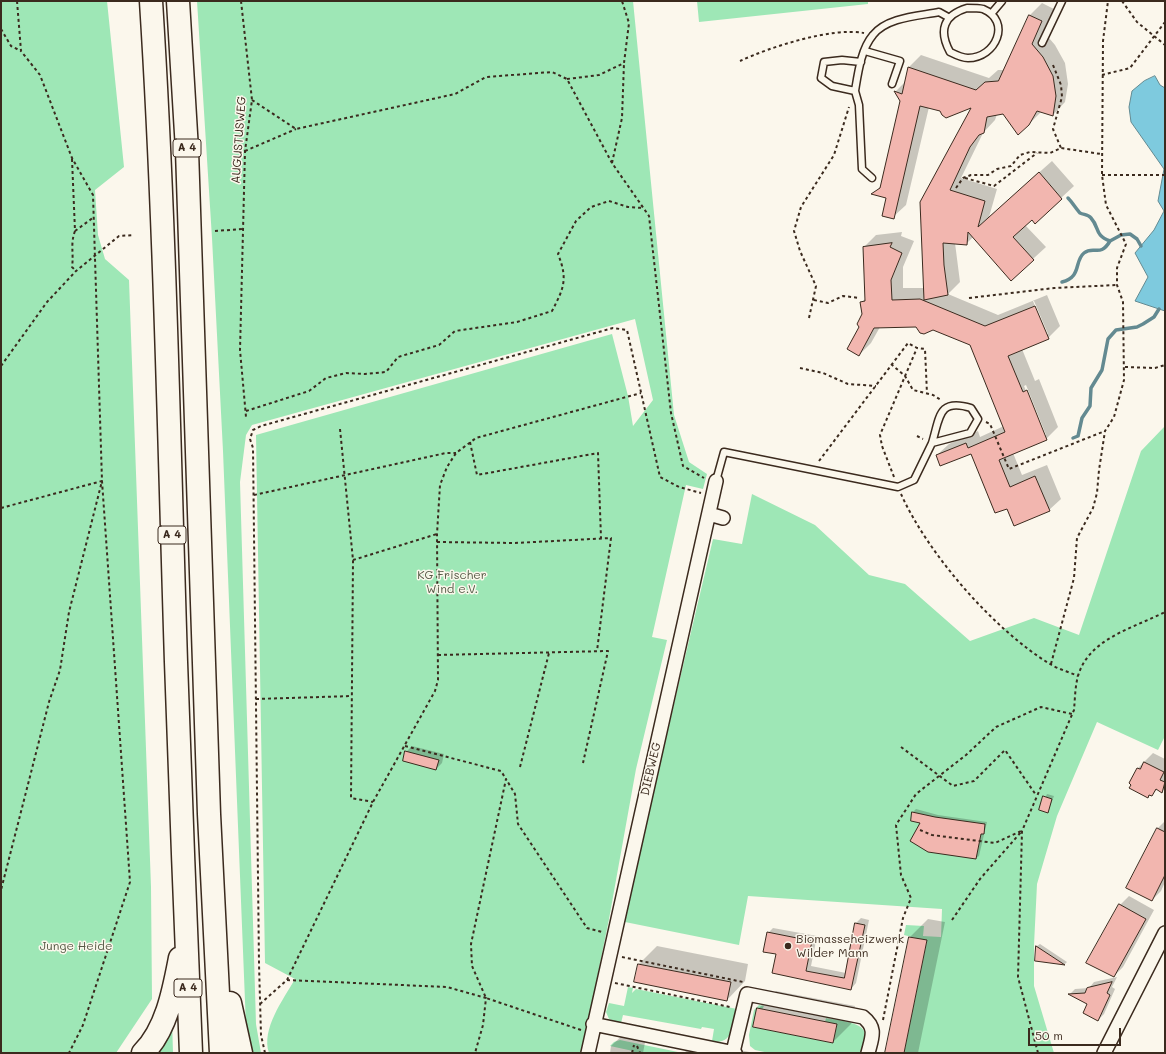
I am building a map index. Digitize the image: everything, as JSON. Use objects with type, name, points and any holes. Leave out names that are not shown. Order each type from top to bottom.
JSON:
[{"type":"highway","name":"A 4","points":[[151,1],[166,314],[176,664],[191,1053]]},
{"type":"highway","name":"A 4","points":[[178,1],[189,196],[209,814],[217,942],[221,1053]]},
{"type":"highway","points":[[143,1053],[159,1032],[166,1013],[177,972],[186,923]]},
{"type":"highway","points":[[217,942],[241,1053]]},
{"type":"street","name":"DIEBWEG","points":[[588,1053],[592,1029],[715,487]]},
{"type":"street","points":[[709,514],[723,518]]},
{"type":"street","points":[[1104,1053],[1165,933]]},
{"type":"street","points":[[592,1029],[734,1053],[747,994],[863,1017],[870,1023],[873,1033],[868,1053]]},
{"type":"lane","points":[[991,14],[1002,1]]},
{"type":"lane","points":[[1042,44],[1062,1]]},
{"type":"lane","points":[[967,8],[982,9],[991,14],[996,22],[999,32],[996,43],[989,51],[969,58],[950,52],[946,46],[945,26],[948,17],[967,8]]},
{"type":"lane","points":[[872,178],[862,169],[859,105],[855,91],[861,62],[872,35],[884,25],[897,21],[939,12],[948,17]]},
{"type":"lane","points":[[865,51],[900,61],[892,84]]},
{"type":"lane","points":[[855,91],[832,86],[821,78],[824,62],[842,60],[861,62]]},
{"type":"lane","points":[[715,487],[724,452],[898,487],[914,480],[932,443],[942,412],[949,405],[958,404],[971,408],[978,419],[970,433],[932,443]]},
{"type":"path","points":[[17,1],[20,51]]},
{"type":"path","name":"AUGUSTUSWEG","points":[[241,1],[252,100],[245,151],[240,350],[246,416]]},
{"type":"path","points":[[612,163],[622,118],[624,63],[629,22],[622,1]]},
{"type":"path","points":[[1051,664],[1074,578],[1077,538],[1093,508],[1098,493],[1099,470],[1105,431],[1114,417],[1120,397],[1124,367],[1123,302],[1117,285],[1117,268],[1126,244],[1106,205],[1101,154],[1103,41],[1108,1]]},
{"type":"path","points":[[1122,1],[1136,22],[1165,45]]},
{"type":"path","points":[[1102,75],[1130,68],[1165,22]]},
{"type":"path","points":[[1,29],[11,46],[20,51],[40,75],[72,158],[93,195],[102,481],[130,882],[83,1025],[69,1053]]},
{"type":"path","points":[[740,61],[763,50],[814,38],[851,31],[872,35]]},
{"type":"path","points":[[245,151],[296,129],[455,94],[486,78],[552,72],[567,79],[599,75],[624,63]]},
{"type":"path","points":[[1054,65],[1061,85],[1062,97],[1053,129],[1061,148]]},
{"type":"path","points":[[567,79],[612,163],[649,216],[671,413],[683,466],[715,487]]},
{"type":"path","points":[[809,318],[816,286],[800,251],[794,231],[801,207],[834,155],[855,91]]},
{"type":"path","points":[[252,100],[296,129]]},
{"type":"path","points":[[956,188],[963,178],[971,175],[988,175],[997,168],[1011,166],[1020,155],[1050,153],[1061,148],[1101,154]]},
{"type":"path","points":[[963,178],[994,186],[1037,153]]},
{"type":"path","points":[[72,158],[75,231],[71,251],[74,257],[72,267],[76,271]]},
{"type":"path","points":[[1011,166],[1016,170]]},
{"type":"path","points":[[1102,175],[1165,175]]},
{"type":"path","points":[[246,411],[309,391],[326,378],[346,373],[365,374],[386,372],[398,357],[439,345],[455,331],[517,322],[552,311],[562,292],[565,271],[558,254],[576,221],[591,207],[609,201],[628,207],[643,208]]},
{"type":"path","points":[[75,231],[94,217]]},
{"type":"path","points":[[215,231],[243,229]]},
{"type":"path","points":[[1,366],[47,302],[76,271],[119,236],[134,235]]},
{"type":"path","points":[[969,298],[1054,288],[1117,285]]},
{"type":"path","points":[[814,300],[828,303],[843,296],[860,298]]},
{"type":"path","points":[[265,1053],[261,1036],[260,1004],[254,495],[253,448],[250,439],[253,430],[261,426],[613,328],[627,330],[660,477],[679,487],[715,487]]},
{"type":"path","points":[[813,469],[908,343],[917,348],[925,349],[927,394]]},
{"type":"path","points":[[917,348],[880,435],[882,446],[908,510],[924,536],[960,582],[988,614],[1015,639],[1051,664],[1078,676]]},
{"type":"path","points":[[891,364],[905,376],[913,390],[927,394],[949,405]]},
{"type":"path","points":[[1124,367],[1155,368],[1165,365]]},
{"type":"path","points":[[800,368],[823,373],[848,384],[876,386]]},
{"type":"path","points":[[260,1004],[287,980],[373,802],[435,690],[438,680],[437,534],[440,485],[447,467],[456,453],[476,438],[641,393]]},
{"type":"path","points":[[978,419],[990,424],[1008,469],[1105,431]]},
{"type":"path","points":[[340,429],[353,560],[351,798],[373,802]]},
{"type":"path","points":[[470,442],[478,475],[598,453],[601,538]]},
{"type":"path","points":[[254,495],[446,453],[456,453]]},
{"type":"path","points":[[1,508],[102,481]]},
{"type":"path","points":[[1,890],[49,702],[60,670],[69,612],[102,481]]},
{"type":"path","points":[[353,560],[437,534]]},
{"type":"path","points":[[437,542],[515,543],[611,538],[597,651]]},
{"type":"path","points":[[1038,1053],[1018,977],[1022,831],[1036,795],[1072,714],[1078,676],[1092,652],[1101,643],[1165,612]]},
{"type":"path","points":[[438,655],[608,651],[583,763]]},
{"type":"path","points":[[520,767],[549,653]]},
{"type":"path","points":[[256,699],[352,696]]},
{"type":"path","points":[[873,1033],[881,1030],[903,918],[911,898],[901,875],[896,825],[916,794],[966,755],[996,727],[1041,707],[1072,714]]},
{"type":"path","points":[[405,746],[501,771],[515,794],[518,824],[587,928],[614,935]]},
{"type":"path","points":[[901,748],[953,786],[974,781],[1005,750],[1036,795]]},
{"type":"path","points":[[475,1053],[483,1025],[486,998],[472,966],[471,944],[506,779]]},
{"type":"path","points":[[920,830],[932,835],[995,843],[1022,831]]},
{"type":"path","points":[[952,920],[980,879],[1022,831]]},
{"type":"path","points":[[609,954],[749,983],[747,994]]},
{"type":"path","points":[[287,980],[448,987],[592,1029]]},
{"type":"path","points":[[603,981],[743,1010]]},
{"type":"green space","name":"Junge Heide","points":[[1,1],[107,1],[124,167],[95,190],[98,235],[105,259],[129,280],[151,887],[152,999],[116,1053],[1,1053]]},
{"type":"green space","name":"KG Frischer Wind e.V.","points":[[197,1],[633,1],[674,415],[689,462],[707,474],[703,489],[686,485],[652,637],[667,640],[636,769],[609,919],[582,1053],[269,1053],[267,1044],[268,1034],[274,1015],[295,979],[265,963],[256,435],[612,334],[628,396],[633,426],[653,400],[635,319],[252,425],[246,435],[240,482],[256,1024],[261,1053],[252,1053],[246,1026],[223,451],[212,238]]},
{"type":"green space","points":[[697,1],[868,1],[868,4],[699,22]]},
{"type":"green space","points":[[1165,426],[1165,736],[1158,750],[1097,722],[1057,816],[1037,884],[1034,945],[1034,986],[1054,1053],[904,1053],[927,941],[904,935],[906,925],[924,926],[923,936],[941,937],[942,909],[748,896],[739,945],[625,922],[657,776],[713,539],[742,544],[752,494],[815,525],[869,575],[905,584],[970,641],[1034,618],[1079,635],[1141,451]]},
{"type":"green space","points":[[628,987],[633,988],[632,993],[636,989],[737,1009],[731,1032],[728,1037],[719,1042],[712,1041],[714,1029],[702,1027],[701,1029],[623,1015],[621,1023],[609,1019],[606,1012],[609,1003],[624,1006]]},
{"type":"green space","points":[[759,1005],[764,1006],[753,1027],[833,1043],[837,1025],[825,1022],[826,1018],[858,1025],[864,1031],[861,1053],[769,1053],[755,1050],[750,1046],[749,1035],[754,1010]]},
{"type":"green space","points":[[172,1019],[173,1053],[151,1053]]},
{"type":"green space","points":[[620,1040],[678,1052],[633,1053],[633,1051],[610,1046],[614,1042]]},
{"type":"water","points":[[1155,76],[1160,85],[1165,88],[1165,311],[1135,301],[1148,277],[1135,253],[1154,230],[1164,211],[1158,201],[1164,169],[1131,122],[1129,107],[1132,91],[1144,81]]},
{"type":"building","points":[[1029,15],[1042,21],[1032,44],[1043,57],[1053,76],[1056,96],[1053,116],[1037,111],[1029,125],[1018,135],[1003,114],[987,117],[984,133],[979,135],[970,147],[950,190],[985,201],[978,227],[1039,172],[1062,199],[1035,224],[1032,220],[1013,237],[1034,260],[1011,281],[968,232],[967,245],[943,243],[948,295],[924,300],[920,202],[971,108],[946,118],[940,111],[920,106],[894,219],[882,216],[886,198],[871,194],[880,188],[900,101],[894,91],[902,94],[908,67],[976,90],[985,82],[998,81]]},
{"type":"building","points":[[892,243],[890,247],[902,253],[891,280],[892,300],[920,299],[985,326],[1035,306],[1049,339],[1008,356],[1023,392],[1027,390],[1047,440],[999,460],[1010,487],[1035,476],[1050,511],[1014,526],[1007,509],[995,513],[971,454],[940,466],[936,455],[966,443],[968,448],[1005,432],[970,345],[933,330],[924,334],[920,333],[916,327],[874,328],[859,356],[847,349],[859,327],[857,324],[862,314],[860,302],[865,301],[863,247]]},
{"type":"building","points":[[405,751],[439,760],[436,770],[403,761]]},
{"type":"building","points":[[1144,762],[1164,772],[1160,780],[1165,782],[1162,793],[1156,789],[1152,796],[1149,795],[1148,798],[1129,788],[1131,785],[1129,783],[1137,768],[1140,769]]},
{"type":"building","points":[[1043,796],[1052,799],[1048,813],[1039,810]]},
{"type":"building","points":[[912,812],[935,817],[985,824],[984,834],[981,834],[976,859],[928,852],[910,841],[920,823],[911,821]]},
{"type":"building","points":[[1157,828],[1165,832],[1165,875],[1152,901],[1126,888]]},
{"type":"building","points":[[1119,904],[1146,919],[1114,977],[1086,963]]},
{"type":"building","points":[[855,923],[865,925],[851,990],[772,973],[776,954],[763,952],[767,932],[812,941],[806,971],[844,978]]},
{"type":"building","points":[[909,937],[927,940],[904,1053],[885,1053]]},
{"type":"building","points":[[1036,946],[1065,965],[1035,961]]},
{"type":"building","points":[[638,964],[731,982],[727,1001],[634,982]]},
{"type":"building","points":[[1112,982],[1107,993],[1110,995],[1098,1021],[1083,1013],[1087,1004],[1068,994],[1085,993],[1087,988]]},
{"type":"building","points":[[757,1008],[837,1024],[833,1043],[753,1027]]},
{"type":"waterway","points":[[1068,198],[1080,213],[1091,218],[1099,234],[1105,239],[1110,241],[1121,235],[1130,234],[1137,239],[1141,246]]},
{"type":"waterway","points":[[1062,282],[1068,280],[1075,273],[1079,260],[1084,253],[1091,250],[1103,249],[1110,241]]},
{"type":"waterway","points":[[1073,438],[1078,436],[1082,418],[1090,406],[1091,388],[1102,370],[1108,339],[1116,330],[1137,327],[1143,324],[1154,317],[1159,309]]},
{"type":"place","name":"Biomasseheizwerk Wilder Mann","points":[[788,946]]}]
